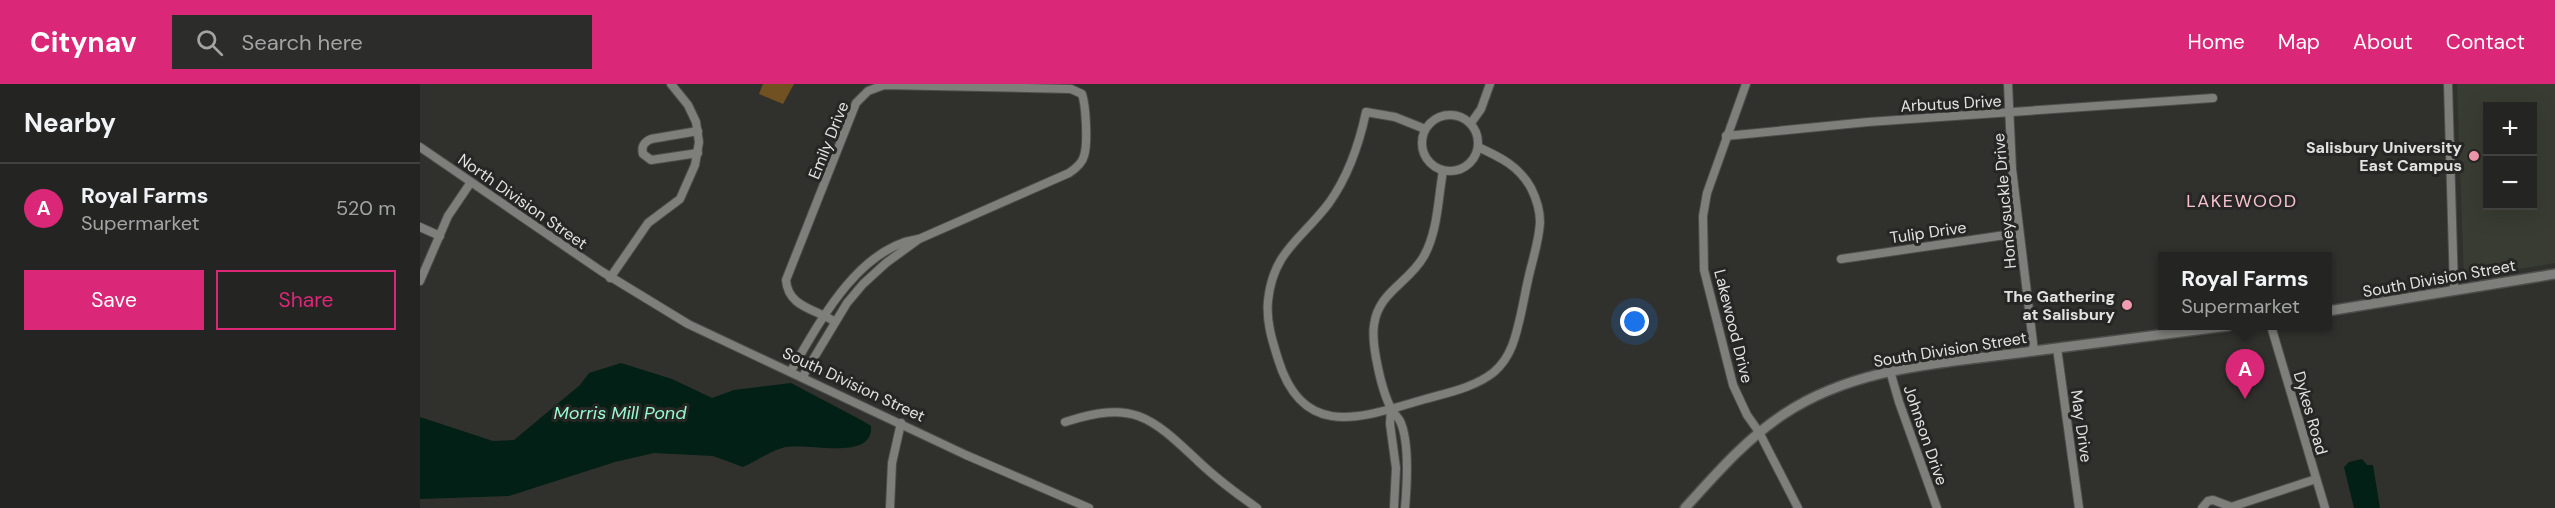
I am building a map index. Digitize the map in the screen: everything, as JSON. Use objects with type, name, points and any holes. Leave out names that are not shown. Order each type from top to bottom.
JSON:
[{"type":"street","points":[[610,278],[648,223],[680,199],[698,153],[698,131],[688,105],[671,84]]},
{"type":"street","points":[[1471,123],[1481,109],[1490,84]]},
{"type":"street","name":"Lakewood Drive","points":[[1746,84],[1707,193],[1703,216],[1704,270],[1733,385],[1798,508]]},
{"type":"street","name":"Honeysuckle Drive","points":[[2007,84],[2012,169],[2034,351]]},
{"type":"street","points":[[2448,84],[2454,289]]},
{"type":"street","name":"Emily Drive","points":[[803,376],[854,294],[873,274],[919,239],[1069,173],[1077,167],[1084,155],[1085,104],[1082,94],[1071,89],[884,85],[862,95],[856,103],[786,280],[788,290],[797,302],[808,310],[824,315],[835,322]]},
{"type":"street","name":"Arbutus Drive","points":[[1726,136],[1868,122],[2213,98]]},
{"type":"street","points":[[1425,129],[1395,117],[1366,112],[1356,153],[1344,180],[1325,208],[1294,240],[1280,260],[1272,281],[1268,316],[1286,381],[1302,401],[1324,414],[1338,418],[1363,417],[1391,409],[1468,386],[1487,376],[1503,362],[1514,339],[1539,233],[1539,211],[1532,189],[1518,170],[1500,157],[1478,147]]},
{"type":"street","points":[[1447,115],[1464,118],[1471,123],[1478,139],[1478,147],[1470,164],[1453,172],[1443,171],[1428,161],[1422,145],[1425,129],[1432,121],[1447,115]]},
{"type":"street","points":[[698,131],[651,139],[646,141],[642,150],[643,154],[651,160],[698,153]]},
{"type":"street","name":"North Division Street","points":[[420,147],[610,278]]},
{"type":"street","points":[[1405,508],[1407,469],[1403,433],[1400,421],[1391,409],[1375,357],[1374,323],[1381,304],[1388,294],[1418,265],[1427,250],[1443,171]]},
{"type":"street","points":[[420,281],[451,210],[471,182]]},
{"type":"street","points":[[420,228],[440,236]]},
{"type":"street","name":"Tulip Drive","points":[[1841,259],[2019,233]]},
{"type":"street","name":"Emily Drive","points":[[790,370],[841,291],[873,261],[903,241],[919,239]]},
{"type":"street","name":"South Division Street","points":[[2332,310],[2555,273]]},
{"type":"street","name":"South Division Street","points":[[610,278],[688,324],[803,376],[966,455],[1089,508]]},
{"type":"street","name":"South Division Street","points":[[1685,508],[1759,432],[1820,394],[1890,370],[2197,330]]},
{"type":"street","name":"Dykes Road","points":[[2272,330],[2325,508]]},
{"type":"street","name":"May Drive","points":[[2057,348],[2079,508]]},
{"type":"street","name":"Johnson Drive","points":[[1890,370],[1937,508]]},
{"type":"street","points":[[1391,409],[1390,424],[1396,468],[1394,508]]},
{"type":"street","points":[[1065,422],[1108,412],[1144,418],[1164,429],[1217,478],[1257,508]]},
{"type":"street","points":[[890,508],[892,463],[901,423]]},
{"type":"street","points":[[2202,508],[2208,501],[2213,500],[2229,507],[2316,479]]},
{"type":"shaded area","points":[[763,84],[794,84],[783,104],[759,94]]},
{"type":"shaded area","name":"Salisbury University East Campus","points":[[2457,84],[2555,84],[2555,263],[2464,278]]},
{"type":"water","name":"Morris Mill Pond","points":[[621,363],[672,379],[712,398],[734,390],[791,383],[871,426],[869,437],[862,444],[850,447],[782,448],[743,467],[713,456],[654,453],[615,462],[509,496],[420,499],[420,417],[493,441],[514,440],[580,385],[589,373]]},
{"type":"water","points":[[2362,459],[2367,465],[2373,465],[2380,508],[2354,508],[2344,467],[2349,462]]},
{"type":"place","name":"Salisbury University East Campus","points":[[2474,156]]},
{"type":"place","name":"The Gathering at Salisbury","points":[[2127,305]]},
{"type":"place","name":"Royal Farms","points":[[2245,399]]},
{"type":"district","name":"LAKEWOOD","points":[[2242,201]]}]
